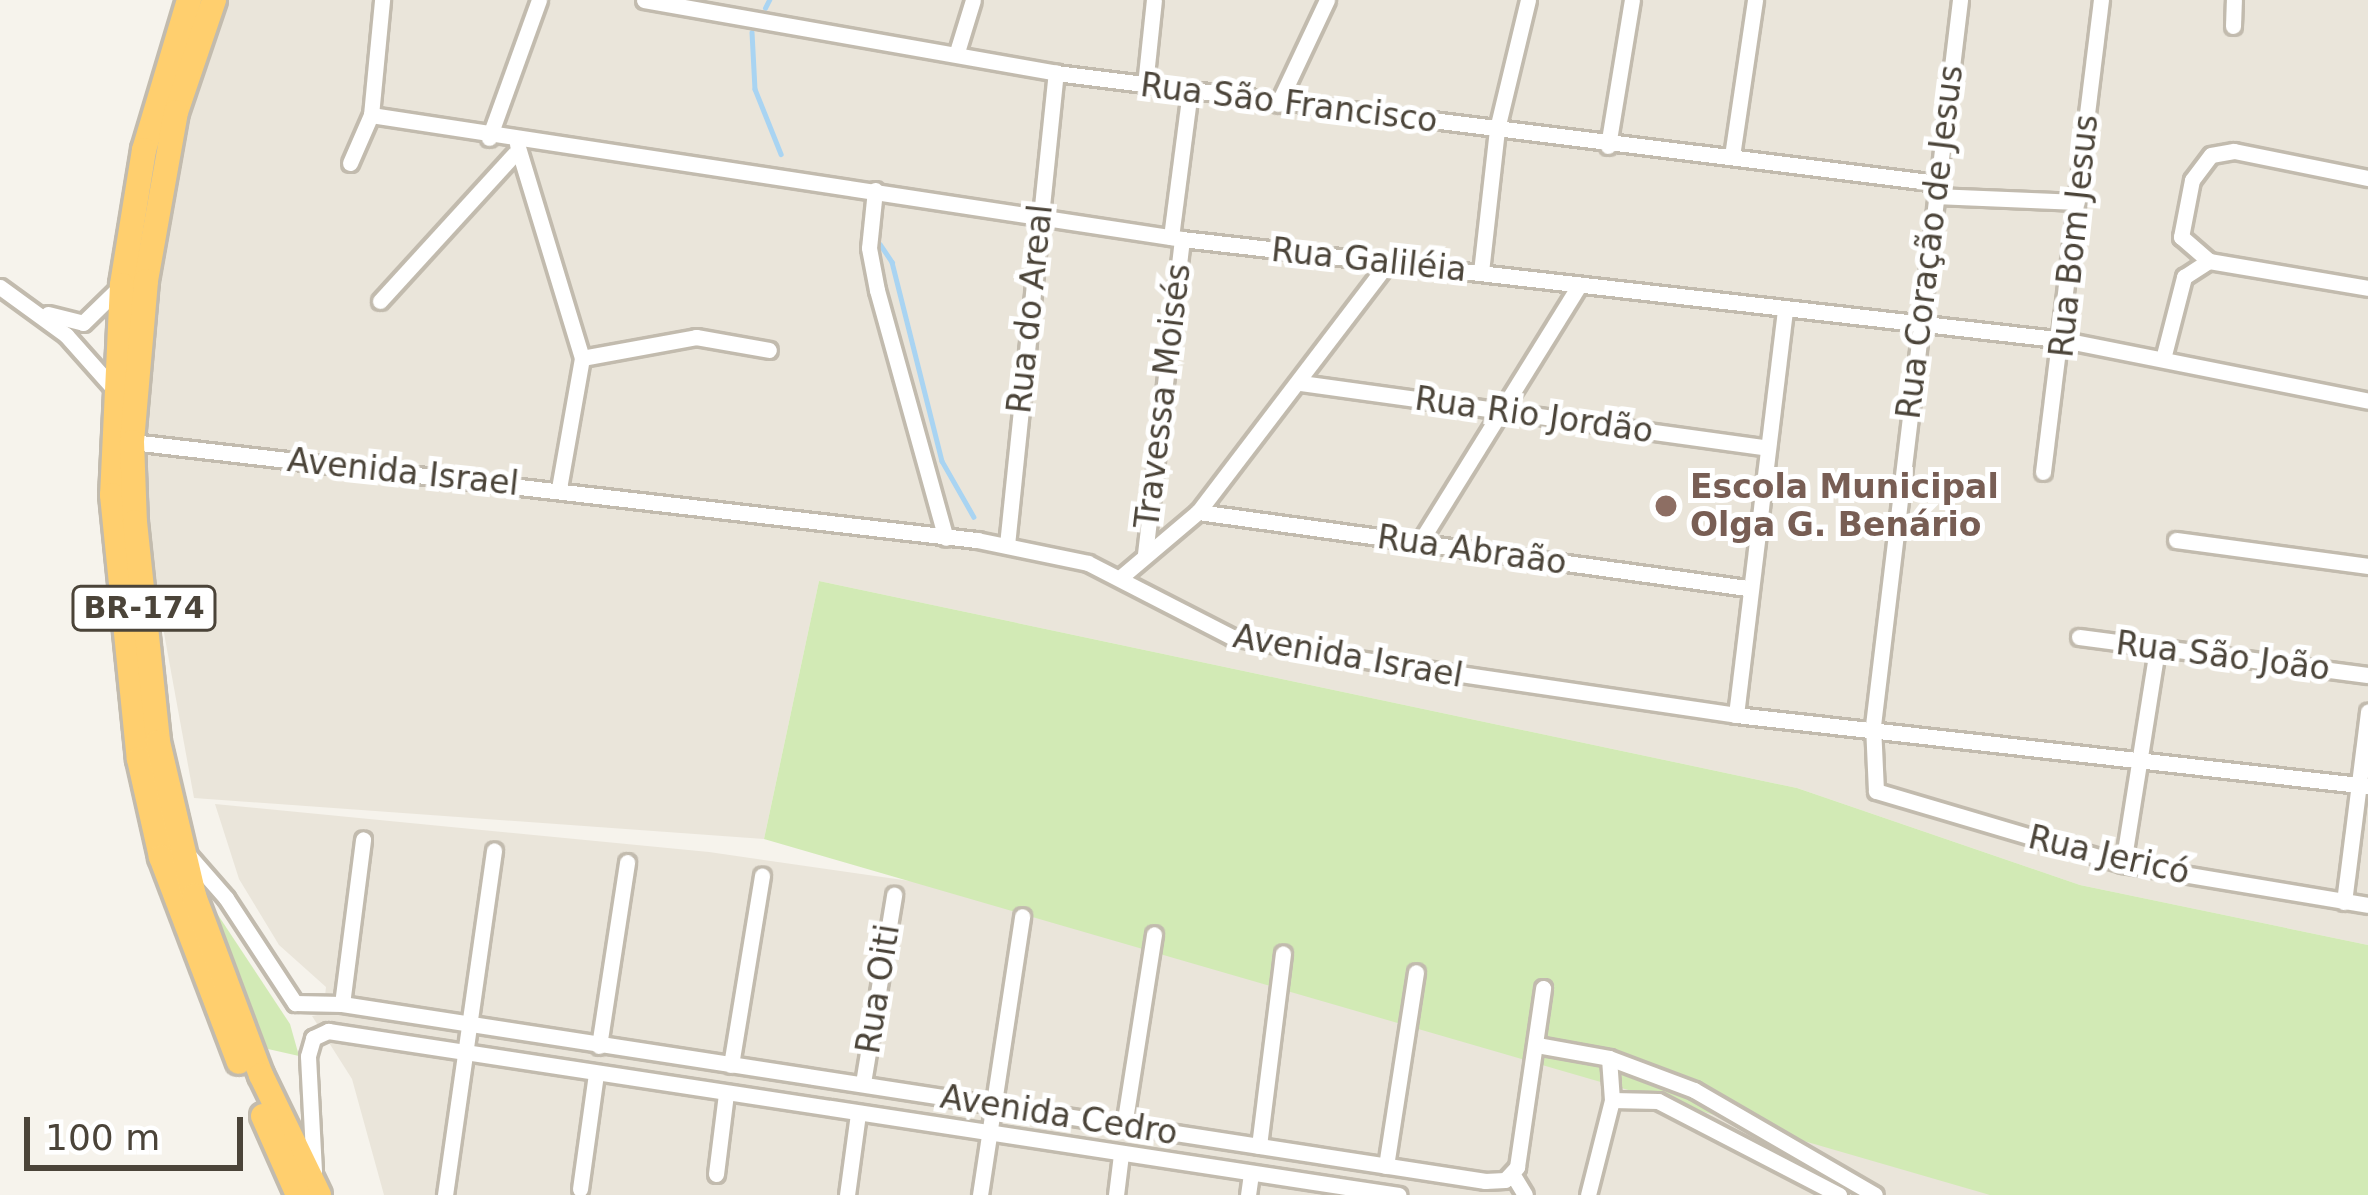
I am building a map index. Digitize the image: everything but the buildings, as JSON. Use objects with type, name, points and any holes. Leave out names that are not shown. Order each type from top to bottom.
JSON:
[{"type":"highway","name":"BR-174","points":[[189,0],[144,150],[122,284],[113,388],[121,607],[157,838],[198,968],[310,1192]]},
{"type":"highway","name":"BR-174","points":[[214,0],[162,175],[132,442],[158,742],[182,848],[222,980],[310,1192]]},
{"type":"street","points":[[350,163],[370,115],[382,0]]},
{"type":"street","points":[[490,138],[539,0]]},
{"type":"street","name":"Rua São Francisco","points":[[644,0],[1056,73],[1608,146],[1732,156],[1936,189],[2077,202]]},
{"type":"street","points":[[958,52],[973,0]]},
{"type":"street","points":[[1145,85],[1154,0]]},
{"type":"street","points":[[1278,104],[1327,0]]},
{"type":"street","points":[[1481,272],[1496,130],[1528,0]]},
{"type":"street","points":[[1608,146],[1632,0]]},
{"type":"street","points":[[1732,156],[1755,0]]},
{"type":"street","name":"Rua Coração de Jesus","points":[[1873,770],[1873,725],[1960,0]]},
{"type":"street","name":"Rua Bom Jesus","points":[[2042,472],[2064,340],[2101,0]]},
{"type":"street","points":[[2233,26],[2234,0]]},
{"type":"street","name":"Rua do Areal","points":[[1006,545],[1056,73]]},
{"type":"street","name":"Travessa Moisés","points":[[1145,554],[1190,91]]},
{"type":"street","name":"Rua Galiléia","points":[[370,115],[490,138],[516,149],[875,190],[1176,238],[2064,340],[2164,355],[2368,401]]},
{"type":"street","points":[[380,301],[516,149]]},
{"type":"street","points":[[516,149],[583,358],[559,489]]},
{"type":"street","points":[[2368,178],[2234,151],[2211,154],[2192,180],[2181,237],[2209,261],[2368,287]]},
{"type":"street","points":[[875,190],[869,248],[877,290],[946,538]]},
{"type":"street","points":[[2164,355],[2184,277],[2209,261]]},
{"type":"street","points":[[1121,577],[1198,512],[1388,264]]},
{"type":"street","points":[[32,307],[83,323],[122,284]]},
{"type":"street","points":[[1420,542],[1579,286]]},
{"type":"street","points":[[0,287],[32,307],[113,388]]},
{"type":"street","points":[[1736,715],[1747,588],[1785,310]]},
{"type":"street","points":[[583,358],[696,338],[769,350]]},
{"type":"street","name":"Rua Rio Jordão","points":[[1301,383],[1767,448]]},
{"type":"street","name":"Avenida Israel","points":[[132,442],[1006,545],[1121,577],[1176,614],[1232,637],[1736,715],[1873,725],[2363,786]]},
{"type":"street","name":"Rua Abraão","points":[[1198,512],[1747,588]]},
{"type":"street","points":[[2176,539],[2368,566]]},
{"type":"street","name":"Rua São João","points":[[2078,637],[2368,675]]},
{"type":"street","points":[[2123,865],[2157,650]]},
{"type":"street","points":[[2344,902],[2363,786],[2368,712]]},
{"type":"street","name":"Rua Jericó","points":[[1873,770],[1882,796],[2123,865],[2368,905]]},
{"type":"street","points":[[342,1004],[363,839]]},
{"type":"street","name":"Avenida Cedro","points":[[182,848],[226,898],[290,1000],[342,1004],[1495,1182],[1513,1175]]},
{"type":"street","points":[[445,1195],[494,850]]},
{"type":"street","points":[[599,1046],[627,862]]},
{"type":"street","points":[[731,1065],[762,876]]},
{"type":"street","name":"Rua Oiti","points":[[862,1083],[894,895]]},
{"type":"street","points":[[980,1195],[1022,916]]},
{"type":"street","points":[[1124,1126],[1154,934]]},
{"type":"street","points":[[1259,1146],[1283,953]]},
{"type":"street","points":[[1385,1166],[1416,972]]},
{"type":"street","points":[[1525,1195],[1513,1175],[1544,988]]},
{"type":"street","name":"Avenida Cedro","points":[[310,1192],[313,1038],[344,1032],[466,1057],[1387,1194]]},
{"type":"street","points":[[1537,1045],[1609,1058],[1694,1090],[1875,1195]]},
{"type":"street","points":[[1588,1195],[1612,1100],[1609,1058]]},
{"type":"street","points":[[580,1189],[596,1074]]},
{"type":"street","points":[[716,1174],[726,1094]]},
{"type":"street","points":[[1612,1100],[1658,1101],[1841,1195],[1856,1181]]},
{"type":"street","points":[[847,1195],[859,1114]]},
{"type":"street","points":[[1116,1195],[1121,1154]]},
{"type":"street","points":[[1248,1195],[1251,1174]]},
{"type":"shaded area","points":[[215,0],[2368,0],[2368,945],[2080,885],[1797,788],[819,581],[764,839],[194,798],[120,391],[141,204]]},
{"type":"shaded area","points":[[215,804],[709,852],[917,882],[1993,1195],[384,1195],[352,1079],[312,1016],[323,1014],[326,987],[279,945],[239,879]]},
{"type":"green space","points":[[819,581],[1797,788],[2080,885],[2368,945],[2368,1195],[1990,1195],[764,839]]},
{"type":"green space","points":[[216,912],[290,1024],[299,1056],[268,1049],[261,1039]]},
{"type":"waterway","points":[[765,8],[769,0]]},
{"type":"waterway","points":[[752,32],[755,89],[781,154]]},
{"type":"waterway","points":[[880,244],[892,262],[942,461],[974,517]]},
{"type":"place","name":"Escola Municipal Olga G. Benário","points":[[1666,506]]}]
